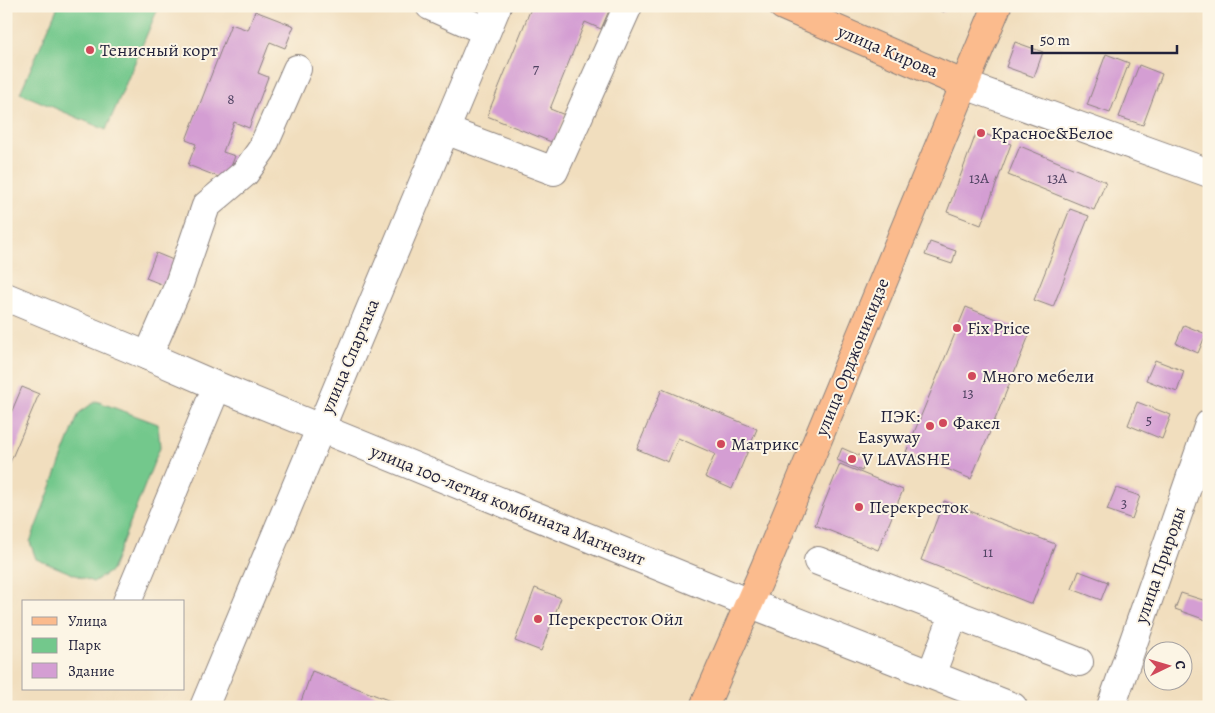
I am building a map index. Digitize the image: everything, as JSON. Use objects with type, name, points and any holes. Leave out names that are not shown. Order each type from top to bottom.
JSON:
[{"type":"main road","name":"улица Кирова","points":[[783,6],[965,85]]},
{"type":"main road","name":"улица Орджоникидзе","points":[[704,707],[765,567],[997,6]]},
{"type":"street","points":[[430,6],[486,31]]},
{"type":"street","name":"улица Спартака","points":[[204,707],[497,6]]},
{"type":"street","points":[[445,130],[554,171],[628,6]]},
{"type":"street","points":[[148,356],[178,287],[206,206],[245,173],[262,150],[297,68]]},
{"type":"street","points":[[965,85],[1209,173]]},
{"type":"street","name":"улица 100-летия комбината Магнезит","points":[[6,298],[749,604],[1013,707]]},
{"type":"street","points":[[128,600],[217,386]]},
{"type":"street","name":"улица Природы","points":[[1111,707],[1209,424]]},
{"type":"street","points":[[818,562],[1079,662]]},
{"type":"street","points":[[931,675],[954,614]]},
{"type":"green space","name":"Тенисный корт","points":[[58,6],[159,6],[106,130],[20,93]]},
{"type":"green space","points":[[96,401],[158,424],[160,447],[111,571],[93,582],[36,559],[30,542],[79,413]]},
{"type":"building","points":[[532,6],[611,6],[601,29],[585,22],[550,109],[565,115],[554,143],[487,116]]},
{"type":"building","points":[[928,6],[946,6],[944,12]]},
{"type":"building","points":[[255,11],[294,26],[285,48],[270,42],[258,73],[268,77],[249,128],[234,122],[223,152],[235,156],[226,180],[188,165],[196,144],[186,140],[231,24],[248,30]]},
{"type":"building","points":[[1015,42],[1043,52],[1034,77],[1006,67]]},
{"type":"building","points":[[1106,54],[1129,63],[1110,113],[1087,105]]},
{"type":"building","points":[[1139,65],[1162,74],[1143,125],[1119,117]]},
{"type":"building","points":[[977,131],[1011,144],[981,225],[947,212]]},
{"type":"building","points":[[1020,146],[1106,182],[1094,210],[1008,175]]},
{"type":"building","points":[[1070,209],[1089,216],[1053,307],[1034,300]]},
{"type":"building","points":[[930,242],[956,251],[952,264],[925,255]]},
{"type":"building","points":[[156,253],[178,262],[168,287],[146,278]]},
{"type":"building","points":[[966,307],[1030,333],[971,479],[906,452]]},
{"type":"building","points":[[1184,325],[1206,334],[1198,353],[1176,343]]},
{"type":"building","points":[[1155,360],[1184,371],[1177,392],[1146,380]]},
{"type":"building","points":[[22,387],[39,394],[6,472],[6,425]]},
{"type":"building","name":"Матрикс","points":[[662,389],[757,429],[732,489],[705,477],[715,454],[678,438],[668,462],[637,449]]},
{"type":"building","points":[[1137,402],[1171,415],[1162,439],[1128,425]]},
{"type":"building","name":"V LAVASHE","points":[[842,448],[867,459],[862,471],[837,460]]},
{"type":"building","name":"Перекресток","points":[[840,464],[903,490],[878,550],[815,525]]},
{"type":"building","points":[[1116,488],[1140,496],[1132,519],[1107,510]]},
{"type":"building","points":[[944,501],[1055,544],[1032,604],[921,560]]},
{"type":"building","points":[[1079,571],[1108,582],[1101,600],[1072,589]]},
{"type":"building","name":"Перекресток Ойл","points":[[535,588],[561,598],[541,651],[515,641]]},
{"type":"building","points":[[1181,593],[1209,602],[1209,621],[1175,609]]},
{"type":"building","points":[[312,671],[406,707],[299,707]]},
{"type":"place","name":"Тенисный корт","points":[[90,50]]},
{"type":"place","name":"Красное&Белое","points":[[981,133]]},
{"type":"place","name":"Fix Price","points":[[957,328]]},
{"type":"place","name":"Много мебели","points":[[972,376]]},
{"type":"place","name":"Факел","points":[[943,423]]},
{"type":"place","name":"ПЭК: Easyway","points":[[930,426]]},
{"type":"place","name":"Матрикс","points":[[721,444]]},
{"type":"place","name":"V LAVASHE","points":[[852,459]]},
{"type":"place","name":"Перекресток","points":[[859,507]]},
{"type":"place","name":"Перекресток Ойл","points":[[538,619]]}]
